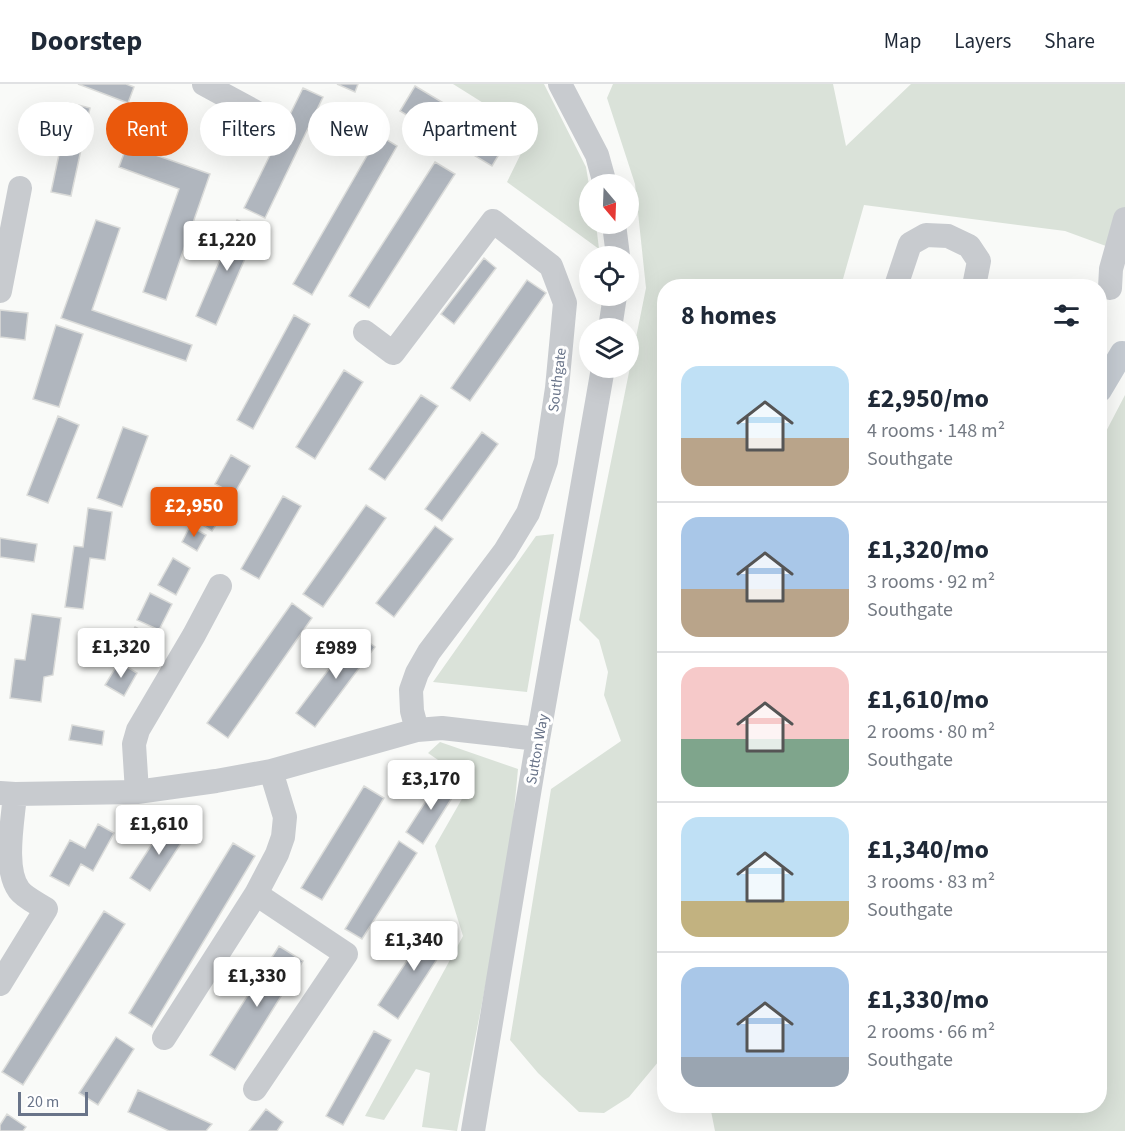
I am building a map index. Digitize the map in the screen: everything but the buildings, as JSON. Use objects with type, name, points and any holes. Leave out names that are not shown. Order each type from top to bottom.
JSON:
[{"type":"street","points":[[204,84],[237,102]]},
{"type":"street","points":[[560,84],[597,155],[602,174]]},
{"type":"street","points":[[0,291],[20,188]]},
{"type":"street","points":[[1112,290],[1111,269],[1125,219]]},
{"type":"street","name":"Southgate","points":[[365,332],[393,352],[493,221],[551,266],[565,303],[557,388],[546,461],[528,513],[505,551],[429,652],[417,673],[411,690],[412,711],[417,730]]},
{"type":"street","points":[[898,279],[910,244],[926,236],[948,236],[969,246],[979,261],[976,279]]},
{"type":"street","name":"Sutton Way","points":[[473,1131],[601,378]]},
{"type":"street","points":[[137,792],[134,744],[138,730],[220,586]]},
{"type":"street","points":[[0,984],[46,909],[21,892],[13,880],[10,867],[8,793],[137,792],[216,781],[271,771],[417,730],[442,728],[538,739]]},
{"type":"street","points":[[164,1038],[256,894],[277,855],[283,837],[285,817],[271,771]]},
{"type":"street","points":[[255,1089],[346,954],[256,894]]},
{"type":"shaded area","points":[[453,84],[544,84],[586,167],[587,174],[579,174],[579,234],[597,234],[599,246],[595,246],[507,182],[520,156],[538,156],[538,102],[482,102]]},
{"type":"shaded area","points":[[613,84],[833,84],[846,146],[911,84],[1125,84],[1125,253],[1065,231],[864,205],[843,279],[657,279],[657,1063],[629,1097],[604,1113],[579,1112],[538,1073],[510,1040],[551,789],[621,741],[604,695],[608,672],[599,640],[579,620],[628,378],[639,378],[639,323],[646,288],[639,222],[639,174],[632,174],[607,98]]},
{"type":"shaded area","points":[[1125,395],[1125,1131],[715,1131],[711,1113],[1107,1113],[1107,430]]},
{"type":"shaded area","points":[[554,534],[527,692],[433,682],[536,536]]},
{"type":"shaded area","points":[[440,742],[518,769],[509,865],[457,1131],[422,1127],[430,1073],[416,1069],[384,1120],[365,1116],[463,936],[435,846],[471,783],[428,753]]},
{"type":"waterway","points":[[1107,378],[1122,353]]}]
